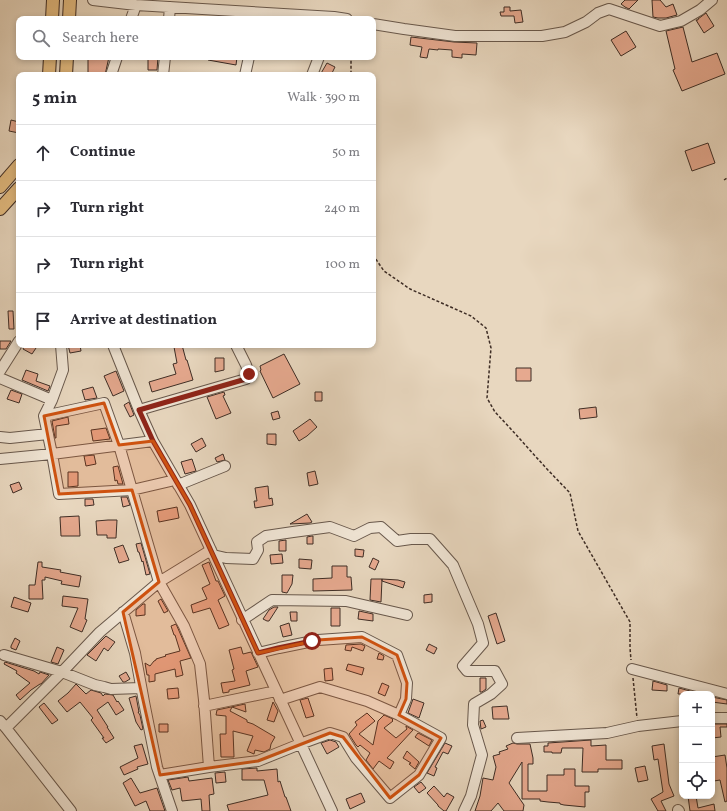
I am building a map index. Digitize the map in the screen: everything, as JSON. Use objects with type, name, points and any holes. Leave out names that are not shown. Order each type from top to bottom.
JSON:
[{"type":"main road","points":[[52,16],[53,0]]},
{"type":"main road","points":[[69,16],[70,0]]},
{"type":"main road","points":[[48,72],[50,60]]},
{"type":"main road","points":[[66,72],[67,60]]},
{"type":"main road","points":[[0,187],[16,168]]},
{"type":"main road","points":[[0,209],[16,191]]},
{"type":"street","points":[[93,0],[257,16]]},
{"type":"street","points":[[376,24],[455,36],[542,36],[565,32],[586,22],[598,13],[609,9],[660,26],[680,21],[700,10],[712,0]]},
{"type":"street","points":[[132,16],[136,5]]},
{"type":"street","points":[[169,16],[170,7]]},
{"type":"street","points":[[112,72],[116,60]]},
{"type":"street","points":[[163,72],[165,60]]},
{"type":"street","points":[[246,72],[248,60]]},
{"type":"street","points":[[313,72],[318,60]]},
{"type":"street","points":[[0,371],[16,346]]},
{"type":"street","points":[[61,348],[63,370],[52,400],[44,416],[59,494],[132,490],[176,482],[225,466]]},
{"type":"street","points":[[114,348],[153,441],[190,505],[242,620],[332,811]]},
{"type":"street","points":[[139,410],[246,379],[249,374],[238,348]]},
{"type":"street","points":[[0,378],[52,400]]},
{"type":"street","points":[[44,416],[104,403],[119,446],[159,582],[184,626],[200,664],[209,767]]},
{"type":"street","points":[[0,437],[10,438],[48,434]]},
{"type":"street","points":[[0,458],[52,454],[153,441]]},
{"type":"street","points":[[212,552],[226,558],[253,559],[258,550],[257,542],[266,536],[330,527],[354,536],[370,528],[381,527],[397,541],[430,538],[453,565],[478,624],[483,643],[463,666],[467,671],[495,671],[502,684],[491,694],[474,704],[473,725],[482,755],[472,796],[464,811]]},
{"type":"street","points":[[71,811],[3,725],[62,672],[100,632],[159,582],[212,552]]},
{"type":"street","points":[[242,620],[272,600],[346,601],[407,615]]},
{"type":"street","points":[[123,612],[135,653],[156,759],[172,811]]},
{"type":"street","points":[[258,653],[318,640],[362,637],[397,655],[407,683],[406,699],[399,715]]},
{"type":"street","points":[[4,655],[62,672],[95,685],[111,689],[142,688]]},
{"type":"street","points":[[632,669],[727,694]]},
{"type":"street","points":[[160,775],[258,761],[330,733],[343,737],[356,758],[390,798],[419,775],[441,738],[399,715],[367,701],[320,687],[278,696],[204,706]]},
{"type":"street","points":[[715,718],[727,718]]},
{"type":"street","points":[[518,738],[606,733],[638,726],[679,721]]},
{"type":"path","points":[[351,60],[351,72]]},
{"type":"path","points":[[376,259],[384,270],[410,289],[472,316],[486,328],[491,348],[487,398],[495,412],[570,493],[578,531],[630,622],[630,648],[638,726]]},
{"type":"highlighted area","points":[[104,403],[119,445],[153,441],[190,505],[258,653],[318,640],[362,637],[397,655],[407,683],[406,699],[399,715],[441,738],[419,775],[390,798],[343,737],[330,733],[258,761],[160,775],[123,612],[159,582],[132,490],[59,494],[44,416]]},
{"type":"building","points":[[625,0],[638,0],[629,9],[621,4]]},
{"type":"building","points":[[652,0],[660,0],[666,7],[673,4],[677,15],[666,18],[653,17]]},
{"type":"building","points":[[504,7],[510,7],[510,11],[521,10],[523,22],[515,23],[514,16],[501,16],[500,12],[504,12]]},
{"type":"building","points":[[706,13],[714,26],[704,33],[696,20]]},
{"type":"building","points":[[683,27],[692,62],[717,53],[725,74],[682,91],[673,70],[675,69],[666,31]]},
{"type":"building","points":[[626,31],[636,47],[621,56],[611,40]]},
{"type":"building","points":[[411,37],[477,43],[476,55],[462,54],[462,58],[452,57],[452,50],[429,49],[427,58],[420,57],[422,47],[410,45]]},
{"type":"building","points":[[88,60],[108,60],[106,72],[88,72]]},
{"type":"building","points":[[148,60],[158,60],[157,70],[148,70]]},
{"type":"building","points":[[208,60],[237,60],[236,65]]},
{"type":"building","points":[[327,63],[335,67],[332,72],[322,72]]},
{"type":"building","points":[[11,120],[16,121],[16,132],[9,131]]},
{"type":"building","points":[[708,143],[715,163],[692,171],[685,151]]},
{"type":"building","points":[[8,311],[13,311],[14,329],[9,329]]},
{"type":"building","points":[[0,341],[11,341],[6,349],[0,349]]},
{"type":"building","points":[[24,348],[36,348],[32,354]]},
{"type":"building","points":[[69,348],[80,348],[81,351],[70,353]]},
{"type":"building","points":[[174,348],[183,348],[193,380],[152,392],[149,382],[176,374],[173,364],[177,363]]},
{"type":"building","points":[[284,354],[300,384],[273,398],[260,371],[260,366]]},
{"type":"building","points":[[215,358],[224,358],[224,370],[215,372]]},
{"type":"building","points":[[516,368],[531,368],[531,381],[516,381]]},
{"type":"building","points":[[26,370],[38,374],[36,381],[50,386],[48,391],[22,380]]},
{"type":"building","points":[[116,371],[124,391],[113,396],[104,376]]},
{"type":"building","points":[[93,387],[97,398],[85,400],[82,390]]},
{"type":"building","points":[[11,390],[22,394],[19,403],[7,399]]},
{"type":"building","points":[[224,392],[225,395],[223,396],[231,413],[216,419],[207,397]]},
{"type":"building","points":[[315,392],[322,392],[322,401],[315,401]]},
{"type":"building","points":[[129,402],[134,415],[130,417],[124,405]]},
{"type":"building","points":[[596,407],[597,417],[580,419],[579,409]]},
{"type":"building","points":[[278,411],[280,418],[273,420],[271,413]]},
{"type":"building","points":[[68,417],[69,424],[56,426],[55,438],[52,421]]},
{"type":"building","points":[[310,419],[317,427],[299,441],[293,431]]},
{"type":"building","points":[[106,428],[110,439],[93,441],[91,430]]},
{"type":"building","points":[[267,434],[276,434],[276,445],[267,444]]},
{"type":"building","points":[[202,438],[206,446],[196,452],[191,444]]},
{"type":"building","points":[[223,454],[225,460],[217,462],[215,458]]},
{"type":"building","points":[[94,455],[96,464],[86,466],[84,456]]},
{"type":"building","points":[[192,459],[196,471],[185,474],[181,462]]},
{"type":"building","points":[[118,466],[123,484],[118,484],[117,480],[115,481],[113,467]]},
{"type":"building","points":[[315,471],[318,484],[309,486],[307,473]]},
{"type":"building","points":[[68,472],[78,472],[78,486],[68,487]]},
{"type":"building","points":[[19,482],[22,489],[13,493],[10,485]]},
{"type":"building","points":[[268,486],[269,499],[272,498],[273,505],[255,508],[254,501],[257,501],[255,488]]},
{"type":"building","points":[[121,497],[127,497],[130,505],[123,507]]},
{"type":"building","points":[[85,499],[93,499],[94,505],[85,506]]},
{"type":"building","points":[[177,507],[179,518],[159,522],[157,511]]},
{"type":"building","points":[[307,514],[312,522],[290,524]]},
{"type":"building","points":[[79,516],[80,536],[61,536],[60,517]]},
{"type":"building","points":[[117,520],[116,538],[107,538],[107,535],[97,535],[96,521]]},
{"type":"building","points":[[313,536],[313,544],[307,544],[307,537]]},
{"type":"building","points":[[286,540],[286,551],[279,551],[279,541]]},
{"type":"building","points":[[141,543],[150,574],[146,575],[143,561],[142,562],[136,544]]},
{"type":"building","points":[[123,545],[129,560],[119,563],[114,548]]},
{"type":"building","points":[[355,549],[364,550],[363,557],[355,556]]},
{"type":"building","points":[[282,554],[283,563],[271,564],[270,555]]},
{"type":"building","points":[[373,558],[379,561],[375,570],[369,567]]},
{"type":"building","points":[[299,559],[312,560],[311,569],[299,568]]},
{"type":"building","points":[[38,562],[42,562],[42,567],[61,570],[60,572],[81,576],[79,587],[61,584],[62,581],[45,577],[45,580],[42,580],[43,599],[29,599],[29,585],[35,585]]},
{"type":"building","points":[[209,562],[216,581],[218,581],[225,596],[218,600],[229,625],[219,629],[210,608],[193,613],[191,605],[207,599],[202,588],[210,584],[202,565]]},
{"type":"building","points":[[332,566],[347,566],[347,577],[351,577],[352,590],[313,591],[313,579],[332,578]]},
{"type":"building","points":[[282,575],[293,575],[292,584],[287,593],[282,592]]},
{"type":"building","points":[[371,579],[382,579],[381,602],[370,600]]},
{"type":"building","points":[[382,579],[405,582],[403,588],[382,581]]},
{"type":"building","points":[[432,594],[432,602],[424,603],[424,595]]},
{"type":"building","points":[[63,596],[88,599],[85,619],[87,620],[82,632],[70,627],[78,608],[62,606]]},
{"type":"building","points":[[14,597],[31,603],[28,612],[11,607]]},
{"type":"building","points":[[161,599],[168,611],[164,613],[158,601]]},
{"type":"building","points":[[145,604],[145,615],[136,616],[136,610]]},
{"type":"building","points":[[274,607],[278,607],[269,621],[263,619],[269,610]]},
{"type":"building","points":[[331,608],[340,608],[340,626],[331,626]]},
{"type":"building","points":[[359,611],[373,614],[373,621],[358,619]]},
{"type":"building","points":[[290,612],[297,612],[297,621],[291,621]]},
{"type":"building","points":[[496,613],[505,641],[497,644],[488,616]]},
{"type":"building","points":[[289,623],[292,635],[283,637],[280,626]]},
{"type":"building","points":[[176,624],[191,658],[180,661],[183,675],[176,677],[175,669],[155,674],[155,681],[149,682],[149,675],[147,675],[145,663],[150,666],[156,659],[180,651],[171,626]]},
{"type":"building","points":[[106,636],[115,642],[108,651],[104,648],[96,661],[87,655]]},
{"type":"building","points":[[15,638],[20,641],[16,650],[11,648]]},
{"type":"building","points":[[361,644],[365,646],[363,651],[352,647],[351,651],[345,650],[346,645]]},
{"type":"building","points":[[429,644],[437,648],[434,654],[426,650]]},
{"type":"building","points":[[57,647],[64,650],[58,664],[51,662]]},
{"type":"building","points":[[241,647],[243,654],[251,652],[258,667],[246,671],[250,685],[223,693],[221,683],[235,681],[232,670],[234,669],[229,650]]},
{"type":"building","points":[[379,653],[384,656],[383,660],[377,659]]},
{"type":"building","points":[[5,662],[39,674],[40,672],[49,675],[41,684],[31,690],[20,700],[16,695],[30,683],[16,673],[17,671],[4,664]]},
{"type":"building","points":[[348,664],[364,668],[362,675],[346,670]]},
{"type":"building","points":[[332,668],[333,680],[325,681],[324,669]]},
{"type":"building","points":[[126,672],[130,679],[123,682],[119,676]]},
{"type":"building","points":[[480,678],[486,678],[486,689],[482,692],[480,692]]},
{"type":"building","points":[[653,681],[667,685],[667,691],[652,690]]},
{"type":"building","points":[[382,683],[389,686],[385,696],[378,693]]},
{"type":"building","points":[[76,684],[86,694],[91,690],[101,693],[103,696],[105,694],[113,695],[124,710],[116,715],[108,702],[97,710],[114,738],[106,743],[91,720],[93,718],[80,702],[67,712],[58,701]]},
{"type":"building","points":[[178,688],[179,698],[168,699],[167,689]]},
{"type":"building","points":[[679,688],[690,691],[679,691],[678,694]]},
{"type":"building","points":[[136,696],[138,712],[143,729],[141,730],[136,722],[129,698]]},
{"type":"building","points":[[308,698],[314,716],[306,718],[300,700]]},
{"type":"building","points":[[715,698],[727,700],[727,704],[715,702]]},
{"type":"building","points":[[413,699],[424,703],[419,718],[408,713]]},
{"type":"building","points":[[273,702],[278,711],[274,722],[267,720]]},
{"type":"building","points":[[44,703],[58,720],[52,724],[39,707]]},
{"type":"building","points":[[245,704],[246,712],[232,707],[230,711],[275,737],[270,749],[264,752],[255,750],[254,754],[247,751],[253,736],[233,731],[234,757],[221,757],[220,734],[226,734],[226,716],[216,715],[217,710]]},
{"type":"building","points":[[507,706],[509,719],[493,719],[492,707]]},
{"type":"building","points":[[367,713],[375,721],[359,734],[373,745],[378,721],[384,715],[393,719],[393,721],[384,728],[396,738],[407,729],[406,726],[413,730],[387,758],[394,762],[390,769],[379,761],[373,769],[366,760],[370,753],[360,745],[358,747],[349,734],[357,725],[355,722]]},
{"type":"building","points":[[483,720],[486,727],[481,729],[480,721]]},
{"type":"building","points":[[159,724],[168,724],[168,732],[159,732]]},
{"type":"building","points":[[715,724],[727,724],[727,727],[720,727],[721,737],[715,738]]},
{"type":"building","points":[[418,733],[432,740],[429,746],[415,737]]},
{"type":"building","points":[[330,740],[336,742],[339,747],[327,754],[321,743]]},
{"type":"building","points":[[591,740],[591,746],[606,745],[606,760],[622,760],[622,769],[598,769],[598,772],[582,772],[583,748],[562,748],[561,753],[544,752],[544,746],[548,746],[548,743]]},
{"type":"building","points":[[445,743],[452,746],[448,754],[443,752],[435,767],[437,768],[434,776],[427,773]]},
{"type":"building","points":[[513,743],[530,744],[533,764],[528,764],[528,791],[547,791],[547,775],[564,775],[564,769],[575,769],[575,786],[589,786],[589,792],[585,792],[585,807],[540,801],[540,799],[522,799],[522,762],[509,783],[524,805],[523,811],[504,811],[498,803],[491,811],[475,811],[480,796],[483,778],[493,780],[496,767],[493,756],[508,749],[506,746]]},
{"type":"building","points":[[142,744],[148,764],[137,767],[138,769],[124,775],[120,767],[138,758],[134,746]]},
{"type":"building","points":[[664,744],[669,784],[674,796],[661,801],[666,811],[658,811],[651,799],[663,792],[658,759],[654,760],[652,746]]},
{"type":"building","points":[[407,751],[419,762],[415,769],[409,764],[411,763],[403,758]]},
{"type":"building","points":[[725,755],[727,768],[727,801],[725,802],[720,780],[715,781],[715,757]]},
{"type":"building","points":[[645,766],[648,780],[638,782],[635,768]]},
{"type":"building","points":[[257,768],[257,771],[277,769],[278,782],[280,781],[291,811],[229,811],[227,805],[268,795],[264,780],[242,780],[242,769]]},
{"type":"building","points":[[225,772],[226,782],[216,783],[215,773]]},
{"type":"building","points":[[188,777],[189,781],[212,778],[214,794],[209,795],[210,811],[202,811],[201,799],[182,801],[180,788],[172,790],[168,780]]},
{"type":"building","points":[[131,778],[140,793],[157,788],[165,811],[150,811],[146,801],[135,806],[123,783]]},
{"type":"building","points":[[421,782],[426,788],[419,793],[414,787]]},
{"type":"building","points":[[434,786],[444,797],[447,793],[454,797],[446,811],[438,806],[427,793]]},
{"type":"building","points":[[361,793],[365,802],[350,809],[346,799]]},
{"type":"building","points":[[688,799],[696,799],[698,808],[714,804],[715,811],[690,811]]},
{"type":"route","points":[[249,374],[246,379],[139,410],[153,441],[190,505],[258,653],[312,641]]}]
